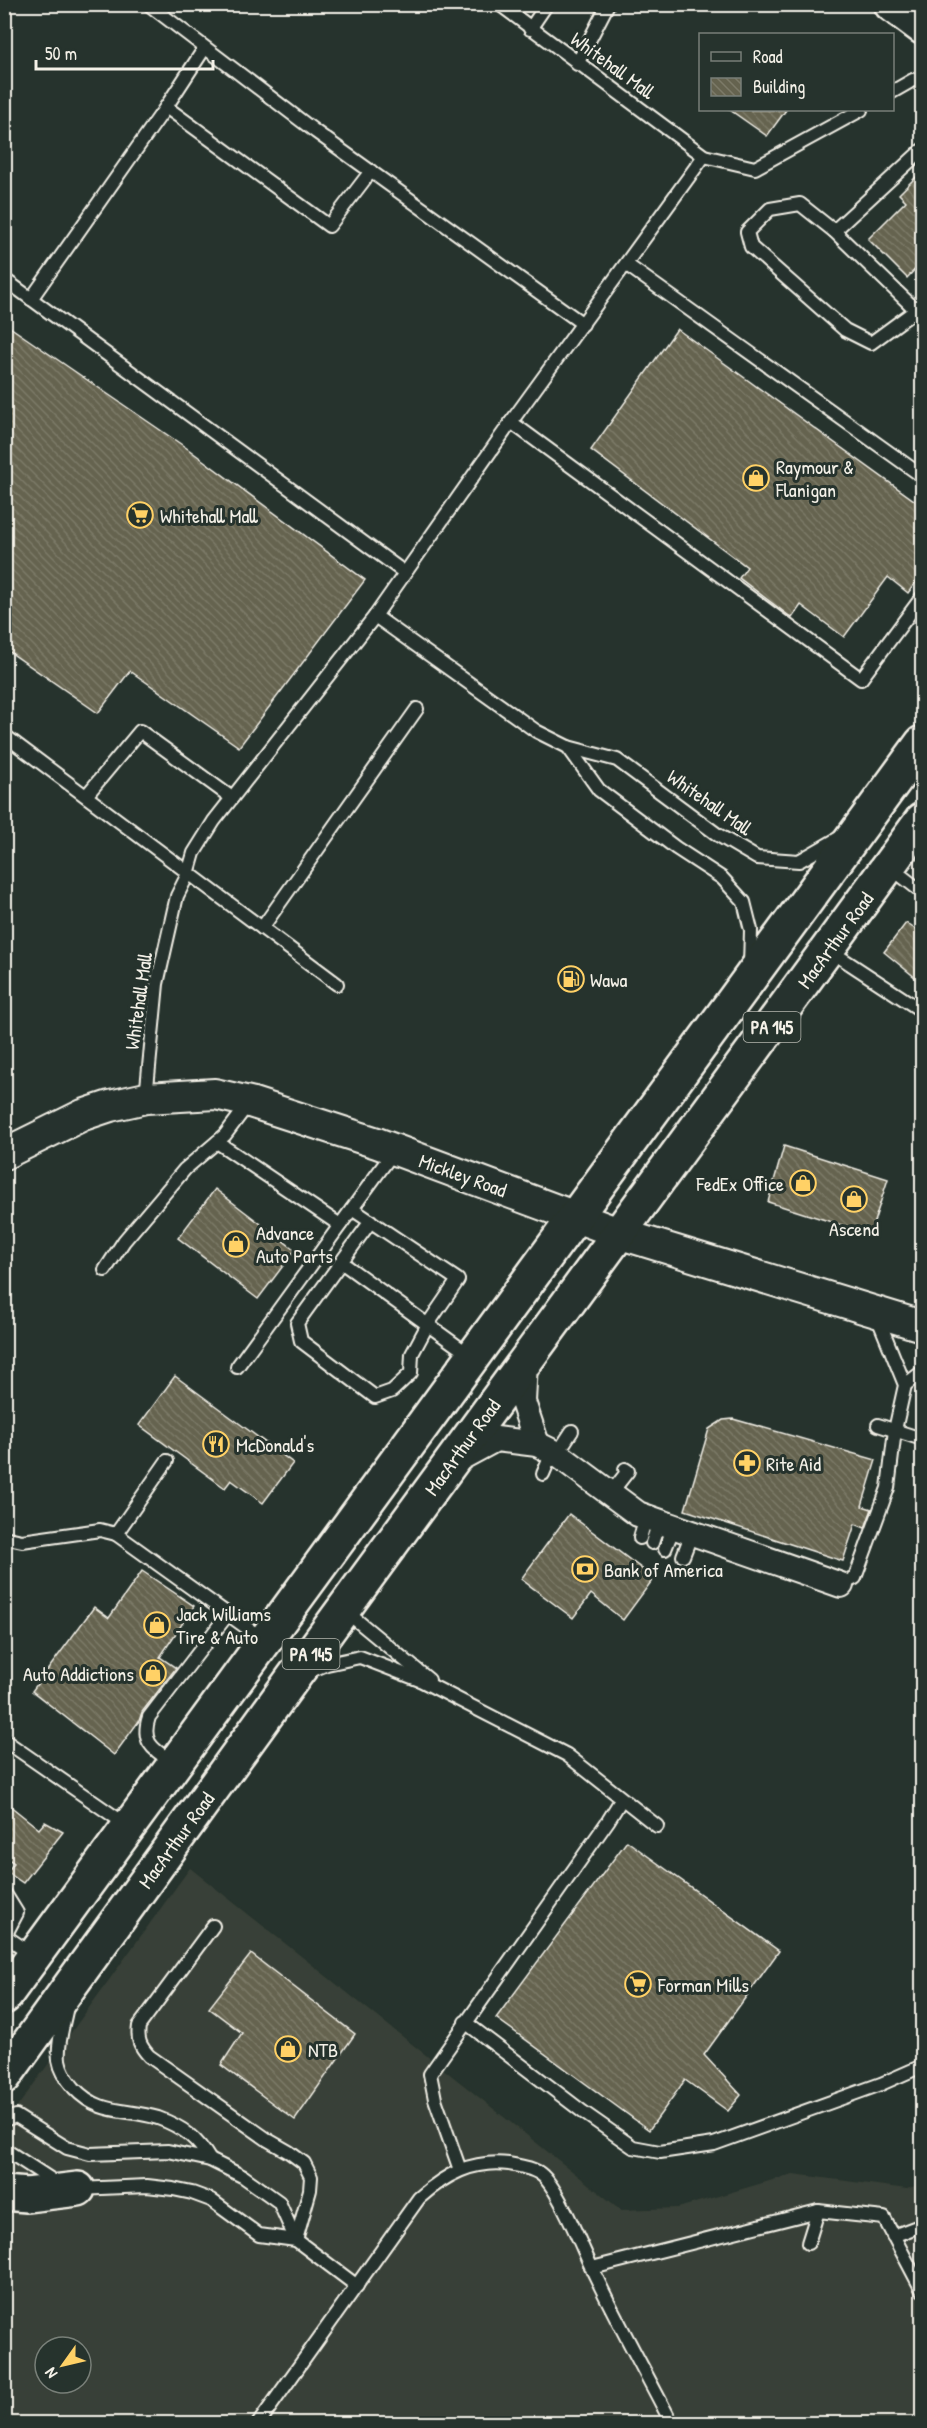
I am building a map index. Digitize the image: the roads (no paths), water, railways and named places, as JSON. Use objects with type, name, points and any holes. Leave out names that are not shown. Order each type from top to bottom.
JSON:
[{"type":"main road","points":[[891,4],[922,27]]},
{"type":"main road","name":"PA 145","points":[[4,1997],[922,743]]},
{"type":"main road","name":"MacArthur Road","points":[[4,2078],[293,1678],[889,866],[917,833]]},
{"type":"main road","points":[[4,2193],[27,2195],[78,2190]]},
{"type":"street","name":"Mickley Road","points":[[4,1154],[83,1115],[110,1106],[146,1098],[215,1094],[250,1102],[395,1150],[620,1233],[922,1326]]},
{"type":"street","points":[[525,1362],[523,1402],[547,1449]]},
{"type":"street","points":[[450,1464],[496,1439],[547,1449],[661,1533],[841,1585]]},
{"type":"lane","points":[[148,4],[204,49],[584,324]]},
{"type":"lane","name":"Whitehall Mall","points":[[499,4],[704,156],[755,168],[859,111]]},
{"type":"lane","points":[[530,28],[547,4]]},
{"type":"lane","points":[[577,64],[608,4]]},
{"type":"lane","points":[[31,298],[166,107],[204,49]]},
{"type":"lane","points":[[894,91],[913,80],[922,79]]},
{"type":"lane","points":[[166,107],[329,226],[371,171]]},
{"type":"lane","points":[[834,231],[922,150]]},
{"type":"lane","name":"Whitehall Mall","points":[[146,1098],[157,984],[177,896],[188,874],[194,853],[232,798],[375,616],[511,422],[704,156]]},
{"type":"lane","points":[[800,204],[834,231],[919,307],[871,343],[845,330],[751,247],[747,232],[770,209],[800,204]]},
{"type":"lane","points":[[627,265],[922,476]]},
{"type":"lane","points":[[4,279],[405,573]]},
{"type":"lane","points":[[511,422],[861,680],[922,597]]},
{"type":"lane","name":"Whitehall Mall","points":[[375,616],[536,731],[568,747],[617,760],[718,835],[758,858],[799,861],[864,824]]},
{"type":"lane","points":[[262,928],[417,709]]},
{"type":"lane","points":[[86,796],[140,731],[232,798]]},
{"type":"lane","points":[[4,735],[337,984]]},
{"type":"lane","name":"Whitehall Mall","points":[[568,747],[599,790],[675,848],[722,878],[744,902],[751,930],[750,980]]},
{"type":"lane","points":[[889,866],[922,892]]},
{"type":"lane","points":[[828,949],[922,1011]]},
{"type":"lane","points":[[105,1270],[124,1241],[185,1169],[217,1142],[250,1102]]},
{"type":"lane","points":[[217,1142],[340,1225]]},
{"type":"lane","points":[[237,1367],[395,1150]]},
{"type":"lane","points":[[352,1209],[371,1221],[458,1280],[428,1324],[412,1354],[411,1373],[392,1391],[375,1397],[301,1341],[297,1323],[371,1221]]},
{"type":"lane","points":[[341,1262],[473,1357]]},
{"type":"lane","points":[[841,1585],[855,1578],[888,1488],[895,1430],[905,1385],[876,1312]]},
{"type":"lane","points":[[905,1385],[922,1372]]},
{"type":"lane","points":[[878,1425],[922,1439]]},
{"type":"lane","points":[[543,1474],[549,1460],[547,1449],[572,1431]]},
{"type":"lane","points":[[116,1534],[167,1461]]},
{"type":"lane","points":[[610,1494],[628,1471],[624,1469]]},
{"type":"lane","points":[[4,1537],[22,1541],[100,1530],[116,1534],[265,1641]]},
{"type":"lane","points":[[661,1533],[683,1556]]},
{"type":"lane","points":[[343,1610],[384,1641],[441,1691]]},
{"type":"lane","points":[[175,1764],[155,1750],[147,1741],[145,1729],[149,1717],[228,1614]]},
{"type":"lane","points":[[293,1678],[327,1664],[360,1657],[441,1691],[567,1755],[621,1800],[657,1826]]},
{"type":"lane","points":[[4,1740],[129,1827]]},
{"type":"lane","points":[[460,2170],[435,2099],[429,2074],[621,1800]]},
{"type":"lane","points":[[4,1892],[17,1913],[5,1934],[34,1956]]},
{"type":"lane","points":[[213,1926],[139,2026],[137,2038],[149,2056],[267,2140],[304,2163],[311,2177],[310,2190],[296,2240]]},
{"type":"lane","points":[[71,1984],[60,2045],[59,2061],[65,2077],[80,2094],[99,2107],[158,2118],[183,2129],[199,2141],[210,2160]]},
{"type":"lane","points":[[465,2022],[633,2147],[660,2152],[714,2144],[881,2084],[922,2066]]},
{"type":"lane","points":[[4,2120],[16,2116],[67,2148],[90,2154],[168,2151],[210,2160],[244,2177],[279,2202],[296,2240],[357,2286]]},
{"type":"lane","points":[[4,2149],[55,2183],[78,2190],[147,2186],[173,2188],[211,2200],[259,2235],[296,2240]]},
{"type":"lane","points":[[258,2424],[419,2198],[438,2181],[460,2170],[475,2164],[495,2163],[522,2166],[542,2175],[554,2190],[591,2268],[672,2424]]},
{"type":"lane","points":[[591,2268],[818,2211],[884,2218],[922,2290]]},
{"type":"lane","points":[[808,2243],[818,2211]]},
{"type":"lane","points":[[893,2236],[922,2225]]},
{"type":"place","name":"Raymour & Flanigan","points":[[756,478]]},
{"type":"place","name":"Whitehall Mall","points":[[140,515]]},
{"type":"place","name":"Wawa","points":[[571,979]]},
{"type":"place","name":"FedEx Office","points":[[803,1183]]},
{"type":"place","name":"Ascend","points":[[854,1199]]},
{"type":"place","name":"Advance Auto Parts","points":[[236,1244]]},
{"type":"place","name":"McDonald's","points":[[216,1444]]},
{"type":"place","name":"Rite Aid","points":[[747,1463]]},
{"type":"place","name":"Bank of America","points":[[585,1569]]},
{"type":"place","name":"Jack Williams Tire & Auto","points":[[157,1625]]},
{"type":"place","name":"Auto Addictions","points":[[153,1673]]},
{"type":"place","name":"Forman Mills","points":[[638,1984]]},
{"type":"place","name":"NTB","points":[[288,2049]]}]
